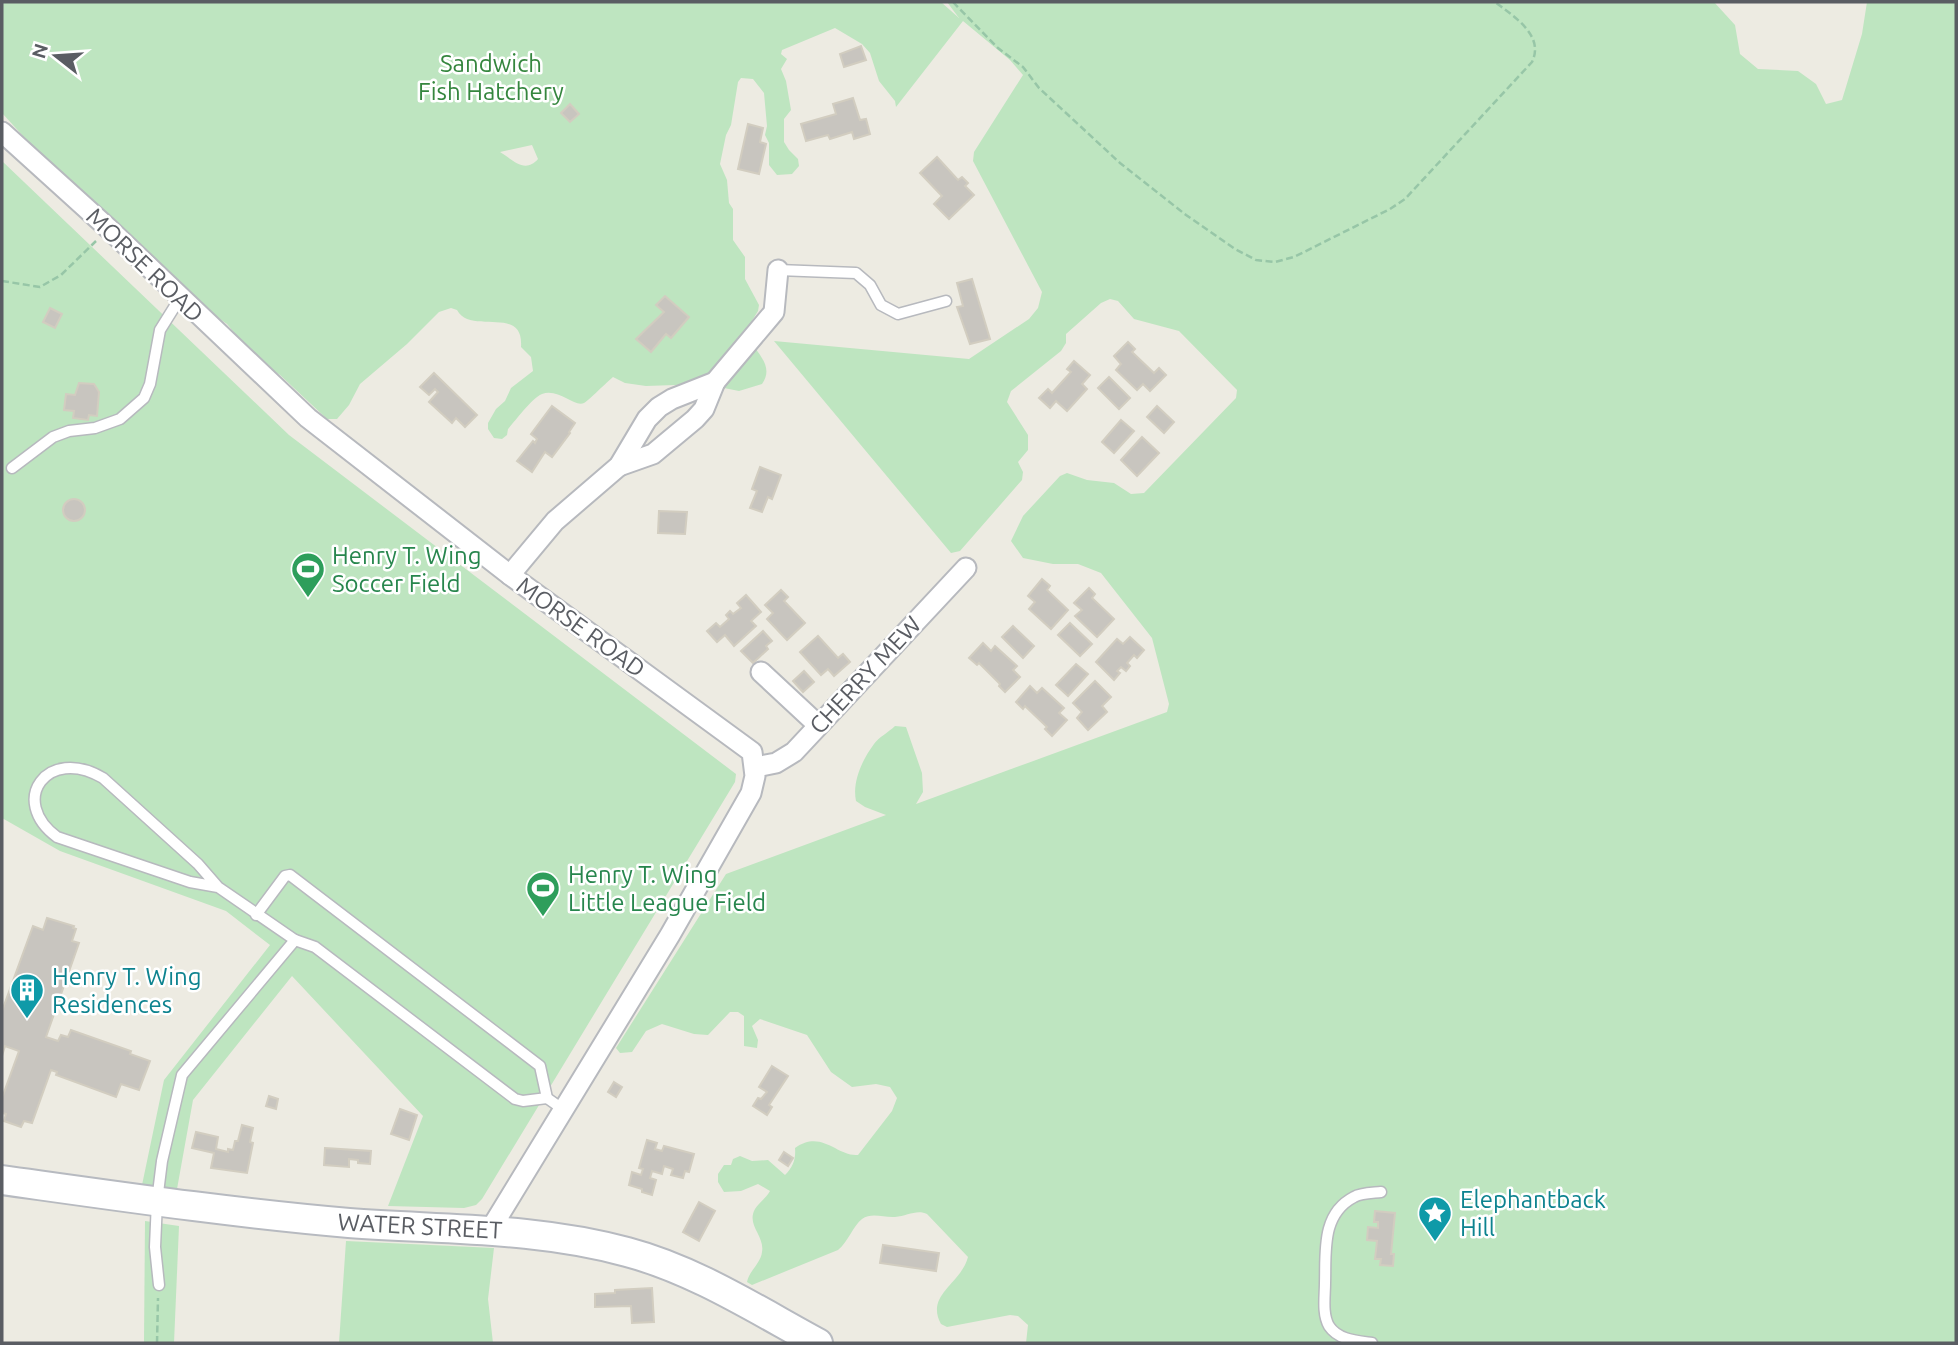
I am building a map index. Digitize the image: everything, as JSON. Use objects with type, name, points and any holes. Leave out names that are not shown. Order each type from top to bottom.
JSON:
[{"type":"main road","name":"WATER STREET","points":[[2,1180],[332,1222],[490,1230],[555,1236],[594,1243],[648,1258],[702,1281],[818,1343]]},
{"type":"street","name":"MORSE ROAD","points":[[2,132],[108,228],[308,418],[510,575],[746,747],[752,752],[755,767]]},
{"type":"street","points":[[619,466],[653,454],[704,409],[715,382],[774,312],[778,270]]},
{"type":"street","points":[[510,575],[555,521],[619,466],[647,419],[659,407],[715,382]]},
{"type":"street","name":"CHERRY MEW","points":[[755,767],[776,763],[788,756],[966,568]]},
{"type":"street","points":[[761,672],[818,725]]},
{"type":"street","points":[[490,1230],[670,935],[751,793],[755,767]]},
{"type":"lane","points":[[778,270],[856,273],[870,285],[881,305],[898,314],[946,301]]},
{"type":"lane","points":[[12,468],[53,437],[69,431],[95,428],[120,419],[144,398],[150,384],[160,330],[180,298]]},
{"type":"lane","points":[[218,887],[190,882],[57,837],[39,818],[34,798],[42,779],[62,768],[75,767],[88,769],[103,778],[198,864],[218,887],[256,915],[295,940],[315,947],[514,1098],[523,1101],[547,1098],[564,1110]]},
{"type":"lane","points":[[256,915],[285,876],[290,875],[540,1066],[547,1098]]},
{"type":"lane","points":[[159,1284],[155,1247],[157,1201],[162,1161],[182,1075],[295,940]]},
{"type":"lane","points":[[1372,1343],[1348,1340],[1334,1332],[1327,1324],[1326,1235],[1332,1219],[1355,1196],[1381,1192]]},
{"type":"path","points":[[953,2],[991,41],[1023,67],[1039,88],[1120,163],[1234,249],[1256,260],[1275,262],[1294,257],[1405,199],[1532,62],[1536,54],[1536,44],[1532,36],[1495,2]]},
{"type":"path","points":[[2,281],[40,287],[61,275],[108,228]]},
{"type":"path","points":[[157,1343],[159,1284]]},
{"type":"green space","name":"Sandwich Fish Hatchery","points":[[2,2],[941,2],[959,18],[947,2],[1714,2],[1735,25],[1740,54],[1758,69],[1798,71],[1816,84],[1826,104],[1842,100],[1862,34],[1867,2],[1956,2],[1956,1340],[1954,1343],[1026,1343],[1028,1325],[1018,1316],[1010,1315],[947,1327],[941,1324],[937,1305],[959,1275],[968,1257],[927,1214],[919,1212],[895,1217],[866,1217],[859,1222],[838,1250],[752,1285],[747,1282],[762,1252],[753,1215],[770,1191],[758,1184],[741,1191],[724,1192],[718,1182],[718,1174],[724,1165],[731,1165],[733,1159],[740,1156],[752,1161],[768,1160],[785,1175],[793,1163],[795,1148],[813,1141],[858,1155],[892,1111],[897,1098],[890,1087],[876,1084],[852,1087],[831,1072],[807,1035],[760,1019],[752,1026],[758,1040],[757,1048],[744,1046],[744,1016],[738,1012],[730,1012],[708,1035],[694,1034],[662,1024],[646,1031],[632,1052],[620,1053],[616,1048],[726,874],[886,815],[856,801],[855,786],[870,750],[895,726],[906,727],[922,773],[923,792],[916,804],[1167,712],[1169,704],[1152,638],[1101,573],[1078,564],[1053,564],[1023,558],[1011,541],[1023,516],[1060,476],[1067,473],[1087,480],[1114,483],[1131,494],[1144,493],[1236,398],[1237,390],[1179,331],[1134,319],[1118,301],[1110,299],[1101,303],[1066,334],[1066,343],[1061,351],[1011,391],[1007,402],[1028,435],[1028,450],[1018,462],[1023,472],[1022,480],[960,551],[951,553],[774,341],[969,359],[1029,319],[1038,308],[1042,292],[973,161],[974,152],[1023,75],[1010,60],[963,21],[896,107],[895,101],[879,81],[870,53],[862,44],[835,28],[782,50],[781,54],[787,59],[781,69],[791,110],[784,119],[784,142],[798,159],[799,166],[792,174],[777,175],[769,165],[764,93],[753,79],[741,78],[738,82],[731,125],[720,164],[727,180],[729,203],[733,209],[733,240],[745,257],[745,279],[759,305],[745,332],[765,364],[766,377],[762,384],[739,391],[704,384],[646,386],[625,383],[613,377],[580,404],[554,394],[542,394],[524,410],[502,439],[494,438],[488,429],[488,423],[496,409],[505,401],[511,388],[533,371],[531,357],[521,347],[520,334],[514,327],[506,323],[473,321],[451,308],[439,312],[360,384],[349,405],[337,419],[327,419],[280,375],[256,359],[227,324],[204,308],[154,257],[46,161],[2,113]],"holes":[[[532,145],[538,159],[524,165],[514,162],[500,152]]]},
{"type":"green space","points":[[2,161],[289,435],[736,774],[735,782],[476,1205],[464,1208],[388,1206],[423,1116],[292,976],[193,1100],[177,1189],[142,1185],[164,1080],[270,945],[226,911],[60,851],[2,818]]},
{"type":"green space","points":[[145,1221],[179,1226],[174,1343],[144,1343]]},
{"type":"green space","points":[[346,1241],[494,1248],[488,1299],[493,1343],[339,1343]]},
{"type":"building","points":[[861,46],[866,60],[844,67],[840,54]]},
{"type":"building","points":[[853,98],[860,120],[866,119],[870,134],[854,139],[852,132],[830,139],[828,135],[806,141],[801,124],[836,114],[833,104]]},
{"type":"building","points":[[570,104],[579,114],[570,122],[561,113]]},
{"type":"building","points":[[748,124],[763,128],[760,142],[766,144],[759,174],[738,169]]},
{"type":"building","points":[[937,157],[958,180],[962,177],[968,183],[965,186],[974,195],[949,219],[934,204],[942,196],[920,173]]},
{"type":"building","points":[[972,279],[990,339],[970,344],[957,307],[963,306],[957,283]]},
{"type":"building","points":[[665,296],[689,317],[671,338],[666,334],[651,352],[636,339],[664,312],[656,305]]},
{"type":"building","points":[[50,308],[62,314],[55,328],[43,322]]},
{"type":"building","points":[[1128,342],[1135,349],[1132,352],[1154,373],[1159,368],[1166,375],[1150,391],[1143,384],[1137,390],[1116,370],[1121,364],[1114,356]]},
{"type":"building","points":[[1074,361],[1090,375],[1082,384],[1087,389],[1067,411],[1056,401],[1050,408],[1039,398],[1048,389],[1052,393],[1071,372],[1067,369]]},
{"type":"building","points":[[434,373],[477,415],[465,427],[456,418],[452,423],[429,402],[438,392],[435,389],[429,395],[420,387]]},
{"type":"building","points":[[1109,377],[1130,398],[1119,409],[1098,388]]},
{"type":"building","points":[[79,383],[94,384],[99,392],[97,416],[89,415],[88,420],[73,418],[74,411],[64,410],[66,394],[75,395]]},
{"type":"building","points":[[552,406],[575,423],[552,457],[545,452],[532,472],[517,461],[533,441],[535,443],[537,439],[531,434]]},
{"type":"building","points":[[1157,406],[1174,422],[1164,433],[1147,417]]},
{"type":"building","points":[[1121,420],[1134,431],[1114,453],[1102,442]]},
{"type":"building","points":[[1142,437],[1159,453],[1137,476],[1121,460]]},
{"type":"building","points":[[760,467],[781,475],[772,499],[768,497],[762,512],[750,508],[757,491],[752,489]]},
{"type":"building","points":[[74,499],[82,502],[85,510],[82,518],[74,521],[66,518],[63,510],[66,502]]},
{"type":"building","points":[[659,511],[687,512],[685,534],[658,533]]},
{"type":"building","points":[[1042,579],[1050,586],[1047,590],[1068,610],[1051,629],[1029,609],[1035,602],[1028,596]]},
{"type":"building","points":[[1089,588],[1095,594],[1092,598],[1114,619],[1097,637],[1075,616],[1082,610],[1074,603]]},
{"type":"building","points":[[781,590],[788,597],[784,601],[805,623],[787,640],[767,619],[773,613],[765,605]]},
{"type":"building","points":[[746,595],[761,612],[751,621],[756,626],[734,646],[725,635],[717,642],[707,631],[716,623],[720,627],[729,619],[726,615],[730,611],[733,614],[741,608],[737,603]]},
{"type":"building","points":[[1070,623],[1092,644],[1080,656],[1058,635]]},
{"type":"building","points":[[1013,626],[1034,646],[1023,658],[1002,637]]},
{"type":"building","points":[[763,631],[772,641],[766,646],[768,649],[753,663],[741,651]]},
{"type":"building","points":[[818,636],[838,658],[843,654],[850,662],[834,676],[828,669],[821,675],[800,652]]},
{"type":"building","points":[[1130,637],[1144,650],[1137,658],[1134,655],[1127,663],[1130,666],[1126,671],[1121,667],[1117,671],[1120,673],[1114,680],[1096,662],[1117,639],[1123,644]]},
{"type":"building","points":[[983,643],[991,651],[995,646],[1017,666],[1013,670],[1020,677],[1005,692],[979,663],[977,665],[969,658]]},
{"type":"building","points":[[1076,664],[1088,674],[1068,696],[1056,685]]},
{"type":"building","points":[[804,671],[814,682],[803,692],[793,681]]},
{"type":"building","points":[[1095,681],[1111,697],[1102,706],[1107,712],[1088,730],[1077,718],[1082,712],[1073,703]]},
{"type":"building","points":[[1030,686],[1037,693],[1042,688],[1064,708],[1059,713],[1067,720],[1052,736],[1045,729],[1047,727],[1025,706],[1023,709],[1016,702]]},
{"type":"building","name":"Henry T. Wing Residences","points":[[47,918],[74,926],[76,929],[72,941],[79,943],[46,1037],[58,1041],[61,1035],[68,1037],[71,1030],[131,1051],[130,1054],[150,1061],[139,1090],[121,1084],[116,1097],[56,1075],[57,1072],[51,1070],[32,1123],[24,1121],[21,1127],[4,1121],[6,1114],[2,1113],[2,1098],[19,1051],[5,1046],[2,1056],[2,1011],[33,926],[43,930]]},
{"type":"building","points":[[772,1066],[788,1076],[769,1105],[772,1107],[767,1115],[753,1106],[758,1098],[761,1099],[767,1092],[759,1087]]},
{"type":"building","points":[[614,1082],[622,1087],[616,1097],[608,1092]]},
{"type":"building","points":[[269,1096],[278,1099],[276,1109],[266,1106]]},
{"type":"building","points":[[400,1109],[417,1115],[409,1140],[391,1134]]},
{"type":"building","points":[[242,1125],[253,1128],[247,1173],[211,1168],[214,1153],[192,1148],[196,1132],[218,1137],[216,1149],[228,1152],[228,1149],[233,1150]]},
{"type":"building","points":[[647,1140],[657,1143],[655,1149],[662,1151],[664,1146],[694,1154],[689,1172],[685,1171],[683,1178],[671,1175],[673,1169],[664,1166],[662,1174],[652,1171],[650,1178],[656,1180],[652,1195],[629,1185],[632,1172],[641,1175],[643,1169],[639,1168]]},
{"type":"building","points":[[325,1148],[371,1151],[370,1164],[349,1159],[349,1167],[324,1165]]},
{"type":"building","points":[[784,1152],[793,1158],[788,1166],[779,1160]]},
{"type":"building","points":[[699,1202],[715,1211],[699,1241],[683,1232]]},
{"type":"building","points":[[1375,1211],[1395,1213],[1391,1254],[1394,1254],[1393,1266],[1380,1265],[1381,1259],[1375,1259],[1377,1241],[1367,1240],[1368,1227],[1378,1228],[1378,1222],[1374,1222]]},
{"type":"building","points":[[883,1245],[939,1253],[936,1271],[880,1263]]},
{"type":"building","points":[[652,1288],[654,1322],[632,1323],[631,1306],[595,1307],[595,1294]]},
{"type":"place","name":"Henry T. Wing Soccer Field","points":[[308,599]]},
{"type":"place","name":"Henry T. Wing Little League Field","points":[[543,918]]},
{"type":"place","name":"Henry T. Wing Residences","points":[[27,1020]]},
{"type":"place","name":"Elephantback Hill","points":[[1435,1243]]}]
